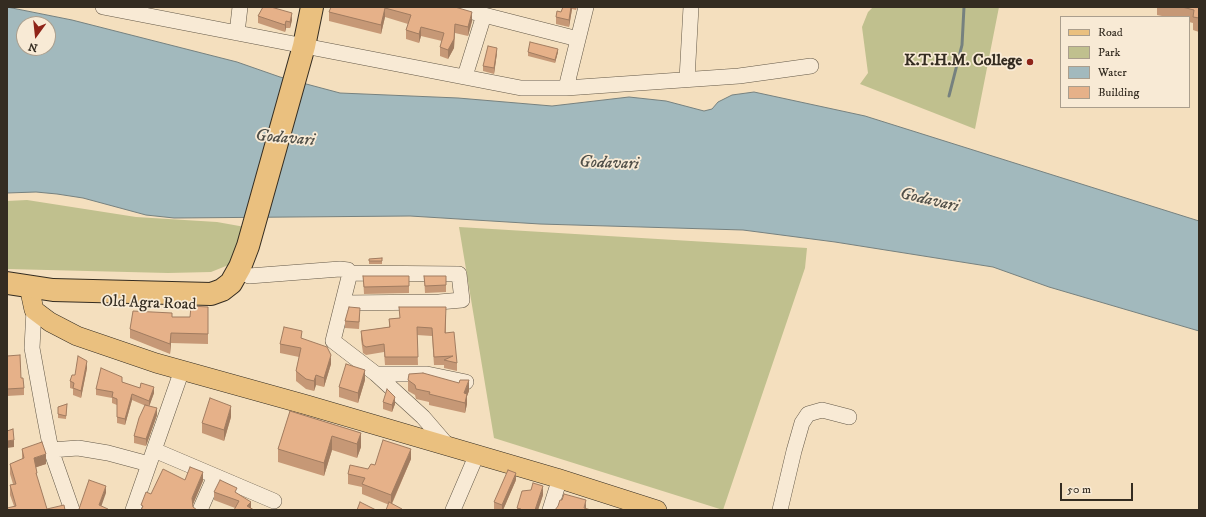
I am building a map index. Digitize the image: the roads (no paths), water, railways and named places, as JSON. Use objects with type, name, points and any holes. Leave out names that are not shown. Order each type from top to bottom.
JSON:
[{"type":"highway","name":"Old Agra Road","points":[[32,298],[53,290],[84,292],[211,294],[222,290],[231,283],[240,267],[248,246],[302,53],[312,7]]},
{"type":"highway","name":"Old Agra Road","points":[[7,292],[48,300],[123,304],[211,306],[228,301],[236,295],[248,276],[250,268],[248,246]]},
{"type":"highway","name":"Old Agra Road","points":[[7,283],[32,298]]},
{"type":"main road","points":[[32,298],[50,322],[77,336],[182,370],[560,478],[657,510]]},
{"type":"street","points":[[103,7],[237,33],[302,53],[465,76],[521,88],[566,88],[739,76],[811,66]]},
{"type":"street","points":[[237,33],[240,7]]},
{"type":"street","points":[[455,7],[578,39]]},
{"type":"street","points":[[566,88],[586,7]]},
{"type":"street","points":[[687,79],[691,7]]},
{"type":"street","points":[[465,76],[484,15]]},
{"type":"street","points":[[248,276],[340,269],[348,270],[350,273],[459,274],[462,300],[439,302],[343,303]]},
{"type":"street","points":[[350,273],[333,342],[376,374],[423,417],[448,446]]},
{"type":"street","points":[[32,298],[32,348],[52,450],[72,510]]},
{"type":"street","points":[[133,510],[182,370]]},
{"type":"street","points":[[376,374],[427,374],[466,382]]},
{"type":"street","points":[[780,510],[802,423],[808,414],[822,410],[849,417]]},
{"type":"street","points":[[52,450],[78,448],[108,453],[151,457],[215,476],[274,501]]},
{"type":"street","points":[[454,510],[477,454]]},
{"type":"street","points":[[200,510],[215,476]]},
{"type":"street","points":[[550,510],[560,478]]},
{"type":"water","name":"Godavari","points":[[7,7],[52,16],[16,16],[16,56],[56,56],[56,17],[237,62],[280,77],[340,93],[458,98],[552,106],[629,97],[666,101],[704,111],[712,109],[718,102],[732,95],[754,92],[865,116],[1199,221],[1199,331],[1049,287],[993,267],[835,242],[743,230],[540,224],[410,216],[174,218],[146,215],[83,198],[36,192],[7,193]]},
{"type":"waterway","points":[[949,96],[962,45],[964,7]]},
{"type":"place","name":"K.T.H.M. College","points":[[1030,62]]}]
